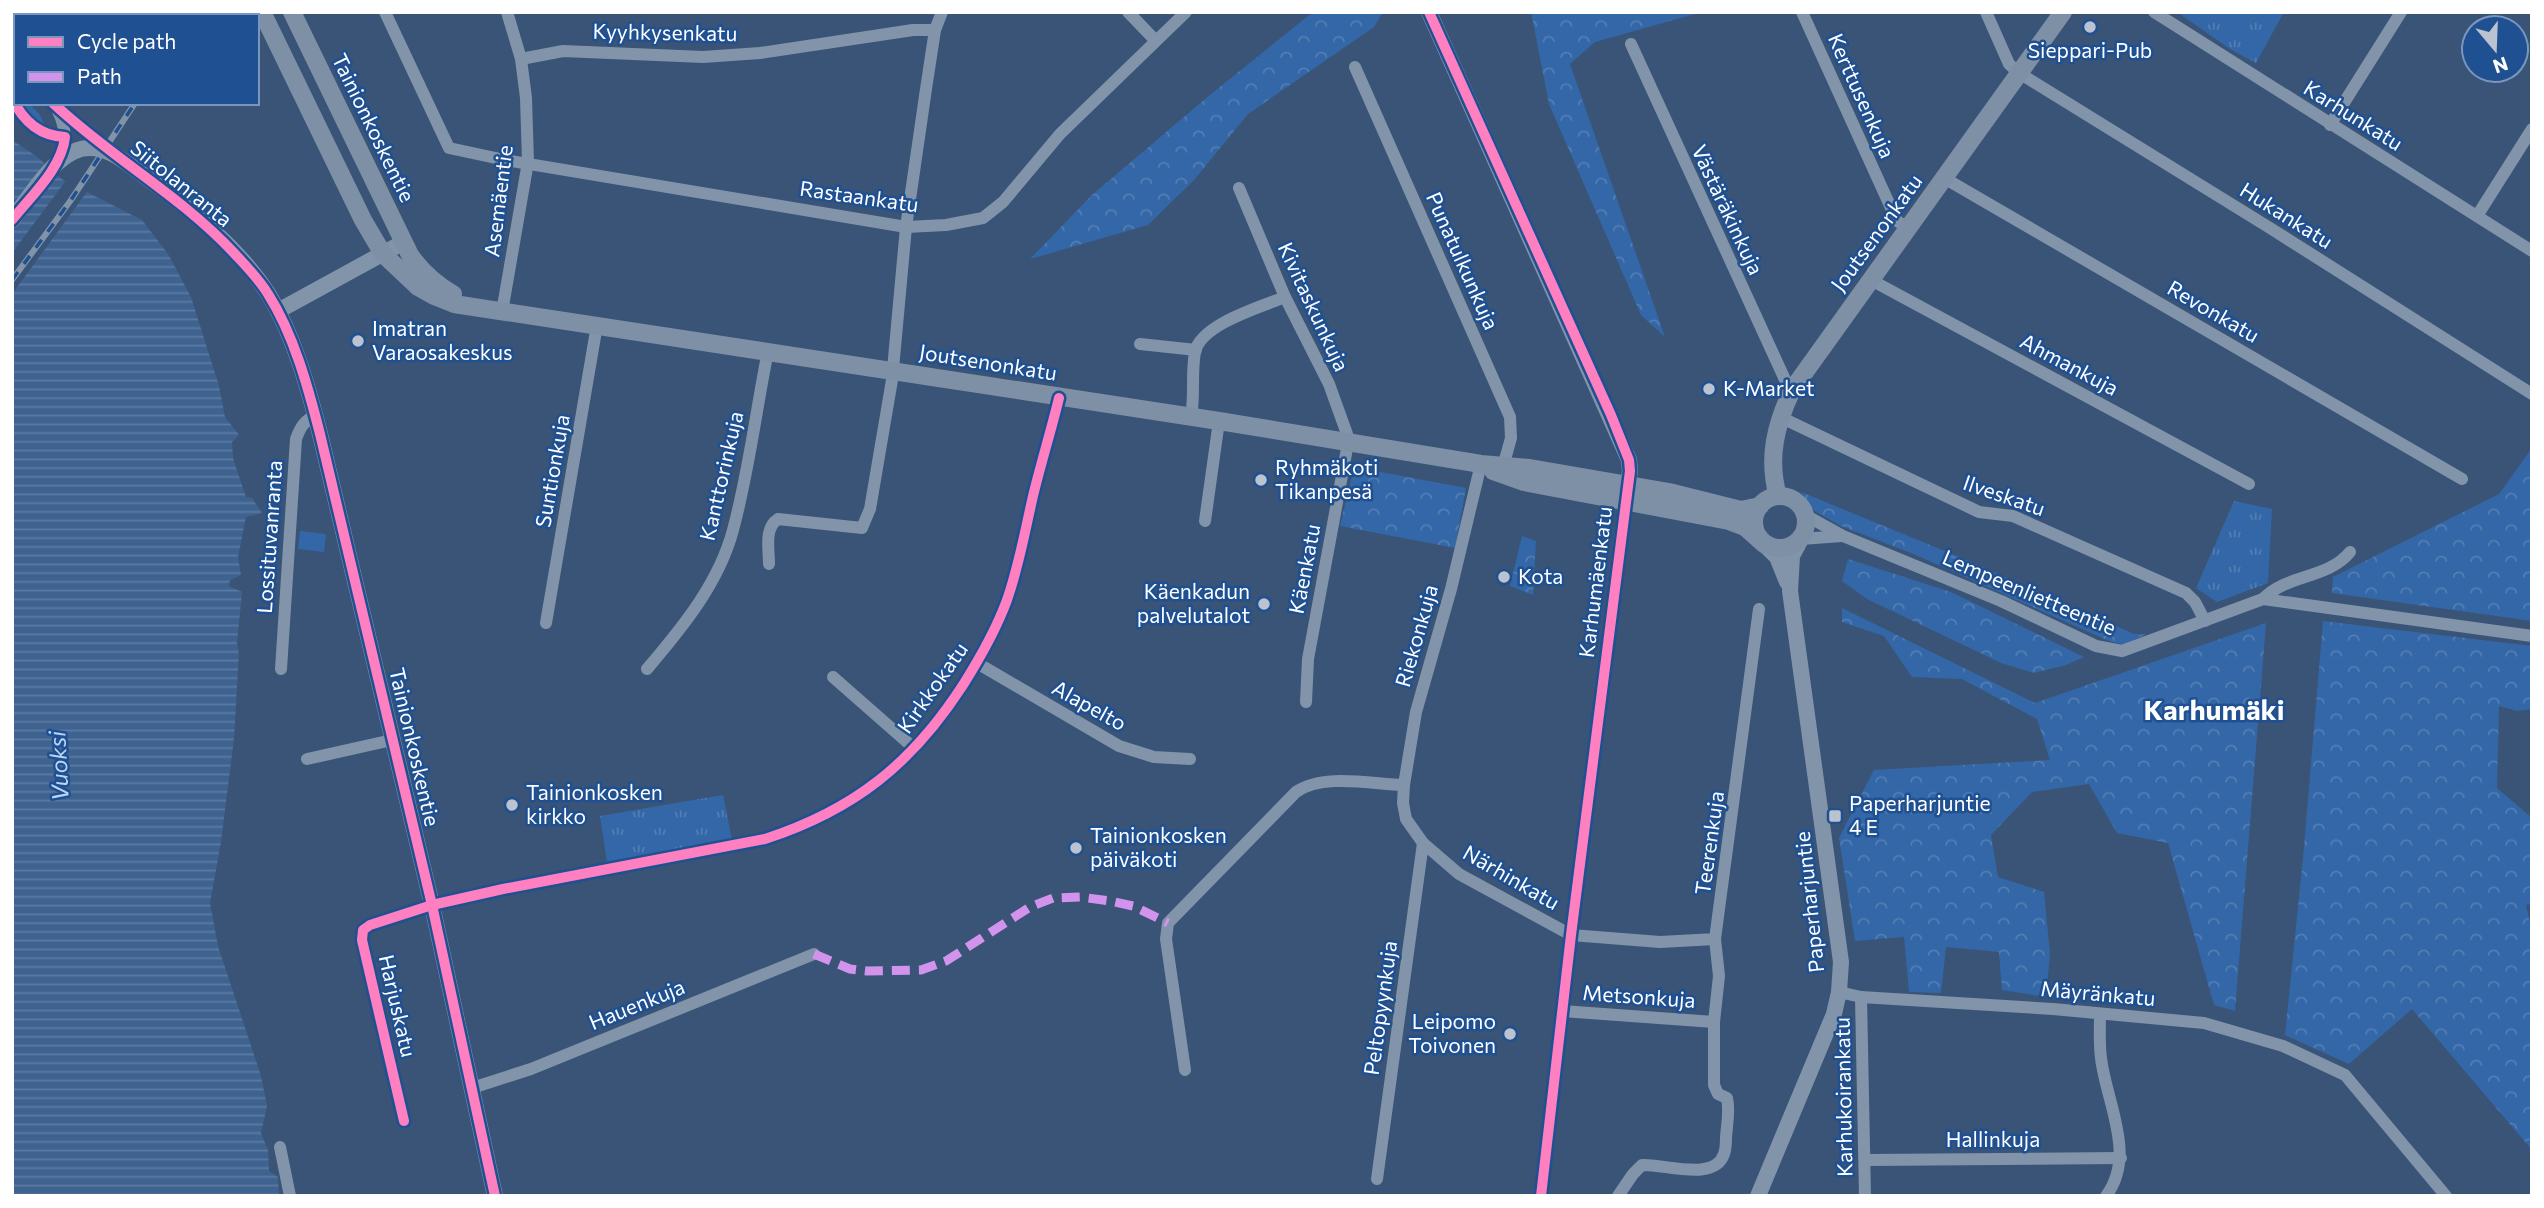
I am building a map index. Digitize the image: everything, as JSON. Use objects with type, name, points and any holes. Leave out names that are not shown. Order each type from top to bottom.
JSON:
[{"type":"main road","points":[[262,12],[363,220],[383,254]]},
{"type":"main road","name":"Tainionkoskentie","points":[[292,12],[404,242]]},
{"type":"main road","name":"Joutsenonkatu","points":[[1778,496],[1772,456],[1780,417],[1793,390],[2063,12]]},
{"type":"main road","name":"Joutsenonkatu","points":[[404,242],[421,270],[438,285],[495,311]]},
{"type":"main road","name":"Joutsenonkatu","points":[[383,254],[398,271],[434,296],[454,304],[1219,421],[1481,464],[1627,493],[1736,523],[1745,527],[1764,544]]},
{"type":"main road","name":"Joutsenonkatu","points":[[1627,493],[1669,492],[1741,510],[1760,506]]},
{"type":"main road","points":[[1778,496],[1793,499],[1799,504],[1805,515],[1806,528],[1801,539],[1782,548],[1764,544],[1754,522],[1760,506],[1766,500],[1778,496]]},
{"type":"street","name":"Rastaankatu","points":[[385,12],[449,148],[906,227],[946,225],[983,218],[1003,202],[1060,134],[1186,12]]},
{"type":"street","name":"Asemäentie","points":[[495,311],[528,162],[526,98],[521,59],[507,12]]},
{"type":"street","points":[[769,564],[769,530],[771,523],[778,519],[862,528],[870,509],[893,371],[906,227],[935,30],[942,12]]},
{"type":"street","points":[[1128,12],[1155,40]]},
{"type":"street","name":"Karhumäenkatu","points":[[1429,12],[1629,460],[1541,1196]]},
{"type":"street","name":"Kerttusenkuja","points":[[1802,12],[1897,221],[1908,228]]},
{"type":"street","points":[[1986,12],[2009,64],[2019,73]]},
{"type":"street","name":"Karhunkatu","points":[[2154,12],[2532,251]]},
{"type":"street","points":[[2330,125],[2401,12]]},
{"type":"street","name":"Kyyhkysenkatu","points":[[521,59],[563,51],[703,57],[760,52],[913,30],[935,30]]},
{"type":"street","name":"Västäräkinkuja","points":[[1631,44],[1776,359],[1793,390]]},
{"type":"street","name":"Punatulkunkuja","points":[[1356,67],[1510,417],[1510,438],[1501,470]]},
{"type":"street","name":"Hukankatu","points":[[2019,73],[2532,394]]},
{"type":"street","points":[[12,220],[61,155],[65,137],[62,120],[54,105]]},
{"type":"street","points":[[55,105],[111,152]]},
{"type":"street","points":[[2477,216],[2532,129]]},
{"type":"street","points":[[55,165],[66,156],[84,148],[111,152]]},
{"type":"street","name":"Siitolanranta","points":[[111,152],[208,226],[255,276],[278,311]]},
{"type":"street","name":"Revonkatu","points":[[1944,178],[2462,479]]},
{"type":"street","name":"Kivitaskunkuja","points":[[1239,188],[1285,297],[1329,384],[1348,443]]},
{"type":"street","points":[[278,311],[404,242]]},
{"type":"street","name":"Ahmankuja","points":[[1871,280],[2249,484]]},
{"type":"street","points":[[1191,417],[1196,350],[1203,338],[1221,324],[1285,297]]},
{"type":"street","name":"Tainionkoskentie","points":[[278,311],[316,416],[432,905],[495,1196]]},
{"type":"street","name":"Suntionkuja","points":[[546,623],[597,325]]},
{"type":"street","points":[[1140,344],[1196,350]]},
{"type":"street","name":"Kanttorinkuja","points":[[646,669],[691,616],[708,587],[733,531],[768,351]]},
{"type":"street","name":"Kirkkokatu","points":[[432,905],[765,839],[800,828],[857,797],[884,778],[915,749],[946,712],[977,663],[998,621],[1012,583],[1059,398]]},
{"type":"street","name":"Lossituvanranta","points":[[281,669],[296,439],[307,419],[316,416]]},
{"type":"street","name":"Ilveskatu","points":[[1780,417],[1979,512],[2012,516],[2186,593],[2195,602],[2204,621]]},
{"type":"street","points":[[1205,521],[1219,421]]},
{"type":"street","name":"Käenkatu","points":[[1306,702],[1308,659],[1348,443]]},
{"type":"street","name":"Riekonkuja","points":[[1406,819],[1404,785],[1416,712],[1451,589],[1481,464]]},
{"type":"street","name":"Lempeenlietteentie","points":[[1805,515],[1843,536],[2001,601],[2096,646],[2122,651],[2263,599],[2532,636]]},
{"type":"street","name":"Lempeenlietteentie","points":[[1801,539],[1843,536]]},
{"type":"street","name":"Paperharjuntie","points":[[1758,1196],[1834,1014],[1841,962],[1790,591],[1792,556],[1801,539]]},
{"type":"street","name":"Paperharjuntie","points":[[1764,544],[1777,557],[1790,591]]},
{"type":"street","points":[[2263,599],[2272,590],[2286,583],[2328,569],[2350,552]]},
{"type":"street","name":"Teerenkuja","points":[[1715,939],[1759,609]]},
{"type":"street","name":"Alapelto","points":[[977,663],[1119,746],[1154,757],[1190,759]]},
{"type":"street","points":[[833,677],[915,749]]},
{"type":"street","points":[[307,759],[392,740]]},
{"type":"street","points":[[1185,1070],[1166,939],[1168,923],[1296,792],[1306,785],[1320,780],[1404,785]]},
{"type":"street","name":"Närhinkatu","points":[[1406,819],[1423,843],[1459,874],[1571,935]]},
{"type":"street","name":"Peltopyynkuja","points":[[1377,1179],[1423,843]]},
{"type":"street","name":"Harjuskatu","points":[[404,1121],[362,940],[363,930],[370,925],[432,905]]},
{"type":"street","points":[[1571,935],[1660,942],[1715,939]]},
{"type":"street","name":"Metsonkuja","points":[[1562,1011],[1714,1022],[1719,976],[1715,939]]},
{"type":"street","name":"Hauenkuja","points":[[472,1088],[531,1069],[814,954]]},
{"type":"street","name":"Mäyränkatu","points":[[1839,992],[1860,997],[2053,1009],[2204,1023],[2283,1046],[2345,1075],[2446,1196]]},
{"type":"street","name":"Karhukoirankatu","points":[[1860,997],[1865,1196]]},
{"type":"street","points":[[2100,1014],[2101,1058],[2120,1158],[2115,1184],[2106,1196]]},
{"type":"street","points":[[1618,1196],[1642,1165],[1704,1171],[1716,1167],[1724,1155],[1729,1108],[1727,1098],[1718,1094],[1714,1085],[1714,1022]]},
{"type":"street","points":[[280,1147],[290,1196]]},
{"type":"street","name":"Hallinkuja","points":[[1866,1160],[2120,1158]]},
{"type":"green space","points":[[1313,12],[1383,12],[1374,27],[1248,114],[1194,180],[1148,225],[1030,259],[1092,195]]},
{"type":"green space","points":[[1531,12],[1702,12],[1595,42],[1570,64],[1665,337],[1641,315],[1549,104]]},
{"type":"green space","points":[[2177,12],[2284,12],[2256,63],[2230,49]]},
{"type":"green space","points":[[20,105],[31,105],[40,115],[46,129],[37,125]]},
{"type":"green space","points":[[2532,448],[2532,621],[2332,593],[2333,577],[2499,494]]},
{"type":"green space","points":[[1354,467],[1466,488],[1455,548],[1340,526]]},
{"type":"green space","points":[[1801,492],[1969,561],[2134,634],[2146,634],[2124,645],[2109,641],[1916,555],[1841,526],[1813,510]]},
{"type":"green space","points":[[2234,501],[2272,509],[2268,583],[2217,602],[2196,588]]},
{"type":"green space","points":[[300,531],[326,534],[324,552],[298,549]]},
{"type":"green space","points":[[1522,536],[1536,541],[1533,595],[1510,586]]},
{"type":"green space","points":[[1848,559],[1951,592],[2084,657],[2066,665],[2034,673],[2001,663],[1867,599],[1842,581]]},
{"type":"green space","points":[[1842,608],[2035,703],[2266,623],[2235,1011],[2214,1005],[2168,843],[2117,833],[2089,784],[2032,792],[1991,835],[1998,877],[2044,892],[2050,954],[2046,997],[2002,990],[1999,952],[1946,947],[1941,993],[1909,992],[1904,937],[1855,941],[1839,838],[1874,770],[2050,760],[2037,719],[1962,679],[1912,677],[1884,636],[1842,622]]},
{"type":"green space","points":[[2323,621],[2532,646],[2532,709],[2517,711],[2499,706],[2497,788],[2532,818],[2532,904],[2526,905],[2532,932],[2532,1150],[2412,1009],[2349,1064],[2285,1035]]},
{"type":"green space","points":[[723,795],[732,840],[607,862],[600,816]]},
{"type":"water","name":"Vuoksi","points":[[12,140],[36,156],[63,180],[142,220],[168,254],[191,297],[219,386],[225,417],[239,435],[232,442],[233,458],[246,497],[252,498],[262,513],[246,517],[238,557],[241,575],[230,580],[229,586],[242,592],[237,643],[239,654],[234,738],[221,842],[210,903],[218,946],[261,1076],[267,1106],[261,1133],[268,1150],[269,1171],[278,1177],[279,1196],[12,1196]]},
{"type":"pier","points":[[68,178],[89,189],[12,294],[12,253]]},
{"type":"railway","points":[[12,280],[71,200],[134,105]]},
{"type":"marked path","points":[[814,954],[850,969],[921,970],[946,961],[1030,907],[1053,898],[1080,897],[1110,901],[1133,906],[1168,923]]},
{"type":"cycle path","points":[[1429,12],[1629,460],[1630,471],[1541,1196]]},
{"type":"cycle path","points":[[12,98],[14,102]]},
{"type":"cycle path","points":[[12,220],[52,171],[65,137],[47,134],[33,126],[16,105]]},
{"type":"cycle path","points":[[55,105],[191,213],[234,253],[264,288],[293,344],[320,434],[432,905],[495,1196]]},
{"type":"cycle path","points":[[404,1121],[362,940],[363,930],[370,925],[432,905],[765,839],[826,814],[878,781],[901,761],[944,713],[976,665],[998,622],[1015,574],[1059,398]]},
{"type":"place","name":"Sieppari-Pub","points":[[2090,27]]},
{"type":"place","name":"Imatran Varaosakeskus","points":[[358,341]]},
{"type":"place","name":"K-Market","points":[[1709,389]]},
{"type":"place","name":"Ryhmäkoti Tikanpesä","points":[[1261,480]]},
{"type":"place","name":"Kota","points":[[1504,577]]},
{"type":"place","name":"Käenkadun palvelutalot","points":[[1264,604]]},
{"type":"place","name":"Tainionkosken kirkko","points":[[512,805]]},
{"type":"place","name":"Paperharjuntie 4 E","points":[[1835,816]]},
{"type":"place","name":"Tainionkosken päiväkoti","points":[[1076,848]]},
{"type":"place","name":"Leipomo Toivonen","points":[[1510,1034]]},
{"type":"district","name":"Karhumäki","points":[[2214,710]]}]
